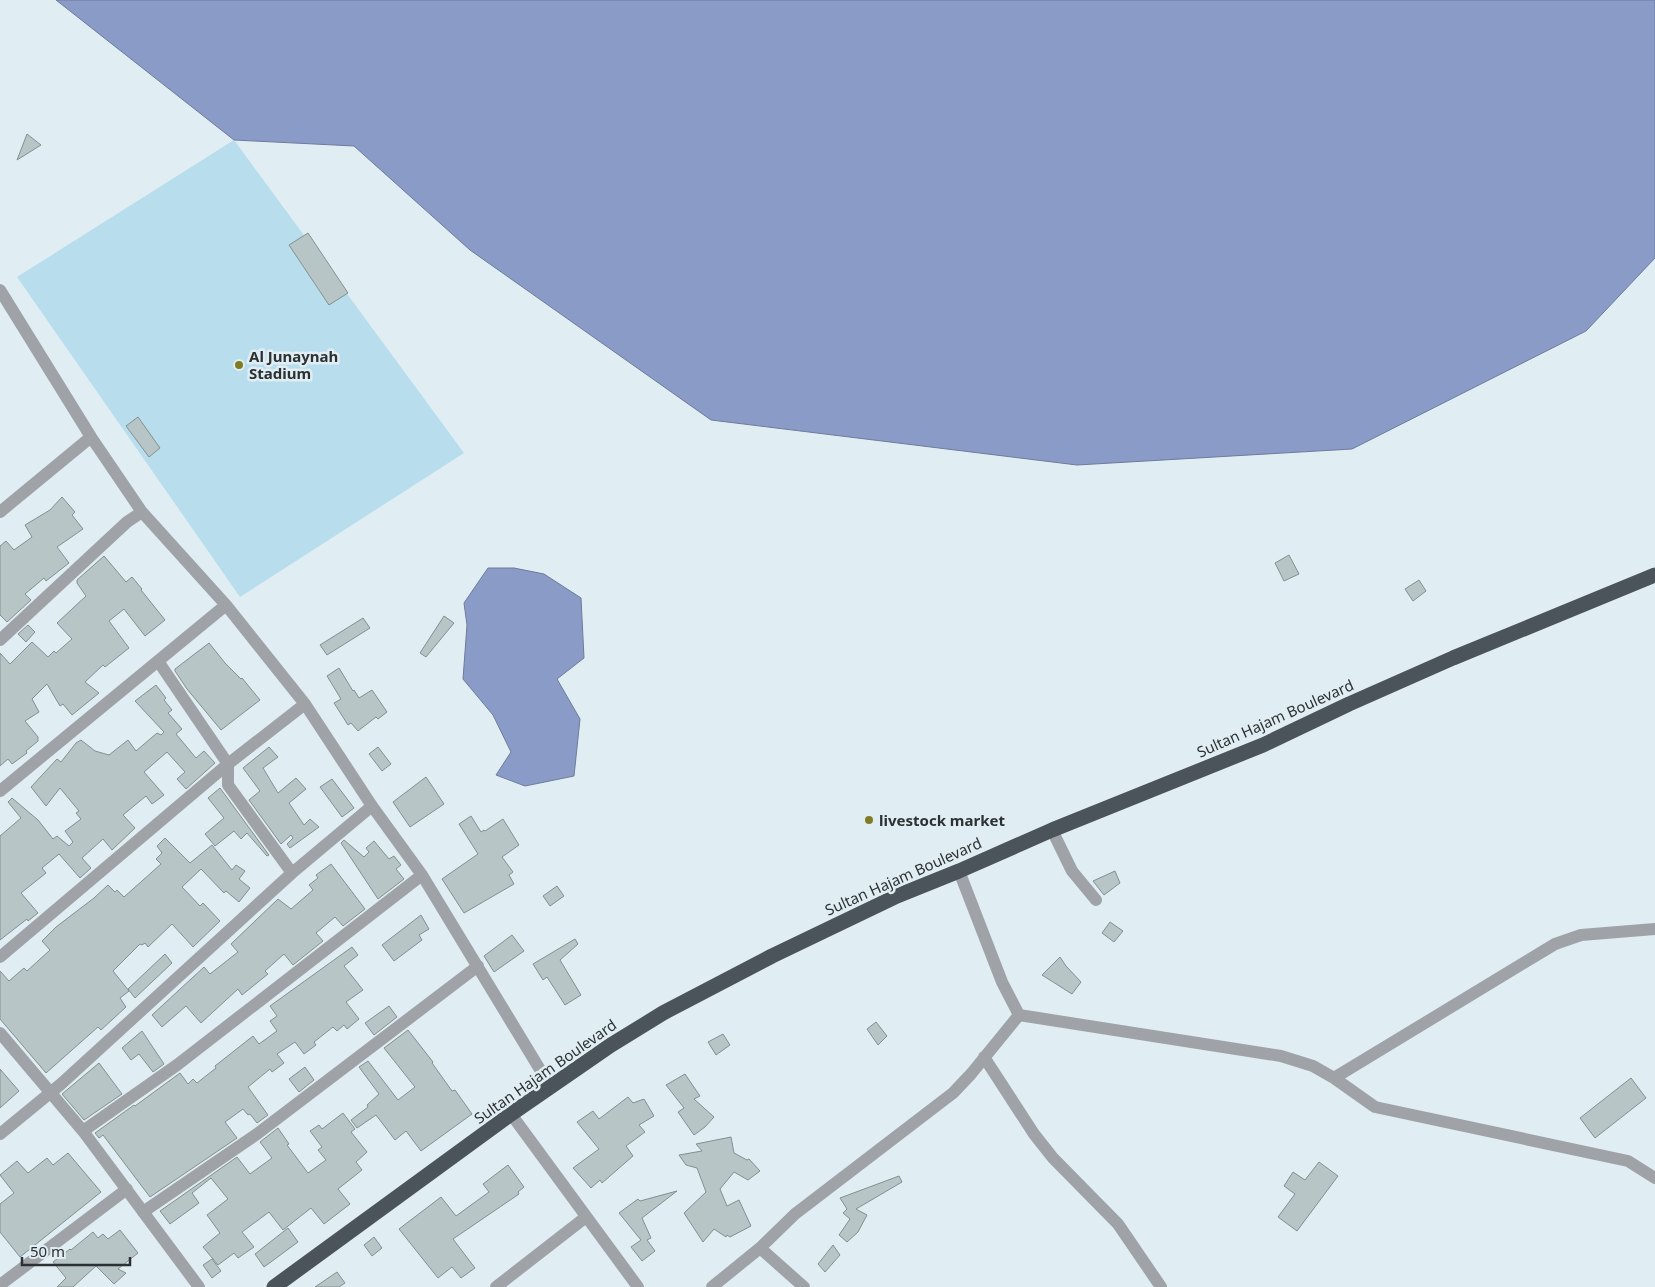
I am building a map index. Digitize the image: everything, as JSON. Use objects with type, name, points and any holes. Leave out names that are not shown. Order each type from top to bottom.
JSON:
[{"type":"highway","name":"Sultan Hajam Boulevard","points":[[274,1287],[511,1114],[611,1045],[663,1014],[772,956],[897,896],[1052,830],[1264,745],[1349,704],[1453,658],[1655,575]]},
{"type":"street","points":[[0,290],[91,437],[142,512],[226,605],[305,704],[372,806],[422,876],[550,1086]]},
{"type":"street","points":[[0,512],[91,437]]},
{"type":"street","points":[[0,640],[127,522],[142,512]]},
{"type":"street","points":[[0,790],[226,605]]},
{"type":"street","points":[[158,661],[228,764],[228,786],[292,873]]},
{"type":"street","points":[[0,957],[228,764],[305,704]]},
{"type":"street","points":[[0,1134],[50,1092],[292,873],[372,806]]},
{"type":"street","points":[[1052,830],[1072,871],[1096,900]]},
{"type":"street","points":[[959,871],[1002,982],[1020,1015]]},
{"type":"street","points":[[83,1130],[177,1065],[422,876]]},
{"type":"street","points":[[1334,1078],[1556,944],[1580,935],[1655,929]]},
{"type":"street","points":[[143,1212],[257,1134],[478,966]]},
{"type":"street","points":[[712,1287],[760,1248],[795,1214],[953,1093],[1020,1015]]},
{"type":"street","points":[[1020,1015],[1281,1056],[1313,1066],[1376,1107],[1628,1161],[1655,1178]]},
{"type":"street","points":[[0,1033],[83,1130],[199,1287]]},
{"type":"street","points":[[984,1057],[1034,1134],[1053,1158],[1118,1224],[1156,1285]]},
{"type":"street","points":[[511,1114],[638,1287]]},
{"type":"street","points":[[0,1285],[127,1190]]},
{"type":"street","points":[[496,1287],[586,1217]]},
{"type":"street","points":[[760,1248],[804,1287]]},
{"type":"shaded area","name":"Al Junaynah Stadium","points":[[234,140],[464,453],[240,597],[17,277]]},
{"type":"water","points":[[56,0],[1655,0],[1655,258],[1586,331],[1352,449],[1077,465],[711,420],[470,250],[354,146],[234,140]]},
{"type":"water","points":[[488,568],[514,568],[544,574],[581,598],[584,658],[557,679],[580,719],[574,776],[525,786],[496,775],[511,752],[493,715],[463,679],[467,625],[464,603]]},
{"type":"building","points":[[27,134],[41,145],[17,160]]},
{"type":"building","points":[[308,233],[348,293],[329,305],[289,245]]},
{"type":"building","points":[[138,417],[160,448],[149,457],[126,426]]},
{"type":"building","points":[[62,497],[75,512],[72,515],[83,529],[57,547],[69,563],[46,581],[44,578],[25,594],[31,600],[7,622],[0,615],[0,546],[6,541],[14,550],[32,537],[25,525],[50,510]]},
{"type":"building","points":[[1289,555],[1299,574],[1284,581],[1275,563]]},
{"type":"building","points":[[104,556],[126,582],[132,577],[165,620],[145,636],[124,609],[109,621],[129,648],[105,667],[103,665],[85,682],[99,693],[72,715],[63,704],[60,706],[47,684],[32,699],[39,712],[25,721],[38,737],[38,741],[26,751],[27,753],[12,764],[8,759],[0,766],[0,653],[10,664],[32,642],[48,657],[54,651],[56,653],[72,639],[57,623],[86,596],[77,580]]},
{"type":"building","points":[[1419,580],[1426,591],[1413,601],[1405,589]]},
{"type":"building","points":[[444,616],[454,623],[426,657],[420,653]]},
{"type":"building","points":[[363,618],[370,628],[327,655],[320,645]]},
{"type":"building","points":[[28,625],[35,632],[26,642],[18,634]]},
{"type":"building","points":[[209,643],[260,700],[221,730],[187,689],[175,671],[175,669]]},
{"type":"building","points":[[339,668],[359,698],[372,690],[387,712],[378,719],[376,717],[358,731],[351,723],[348,725],[334,703],[341,699],[327,676]]},
{"type":"building","points":[[156,685],[172,710],[168,713],[182,729],[176,734],[196,758],[204,751],[215,763],[186,789],[177,779],[185,772],[167,752],[144,772],[164,795],[152,804],[146,796],[123,815],[135,828],[112,850],[103,839],[82,858],[91,868],[80,878],[59,854],[42,868],[46,873],[21,893],[38,913],[0,940],[0,836],[21,818],[8,802],[12,798],[38,820],[53,839],[57,836],[69,846],[73,842],[65,831],[81,819],[76,813],[79,811],[60,788],[46,806],[31,787],[57,759],[61,762],[76,743],[81,740],[95,751],[109,755],[128,740],[136,751],[157,733],[161,735],[164,732],[135,701]]},
{"type":"building","points":[[269,747],[278,757],[263,768],[278,793],[296,778],[306,789],[289,803],[304,825],[310,819],[319,827],[290,848],[287,844],[293,838],[291,835],[281,844],[249,800],[260,791],[243,768]]},
{"type":"building","points":[[378,747],[391,764],[382,771],[369,754]]},
{"type":"building","points":[[426,777],[444,804],[410,827],[393,802]]},
{"type":"building","points":[[332,779],[354,808],[342,817],[320,787]]},
{"type":"building","points":[[220,788],[269,855],[267,856],[247,833],[241,839],[234,831],[215,846],[205,834],[224,818],[208,798]]},
{"type":"building","points":[[471,816],[481,832],[503,819],[519,845],[502,857],[513,872],[509,875],[514,884],[464,913],[442,879],[478,854],[459,824]]},
{"type":"building","points":[[165,838],[190,863],[212,845],[232,870],[236,865],[245,871],[239,879],[250,888],[239,902],[226,891],[224,893],[201,869],[182,887],[200,906],[203,903],[220,921],[193,947],[172,924],[148,947],[145,943],[140,944],[113,971],[129,991],[120,998],[126,1007],[101,1030],[98,1027],[46,1073],[0,1019],[0,971],[9,981],[24,968],[27,971],[50,950],[42,941],[56,927],[108,885],[124,897],[161,864],[156,859],[162,853],[157,846]]},
{"type":"building","points":[[344,840],[364,857],[369,852],[366,848],[374,841],[389,859],[394,856],[401,865],[396,869],[404,879],[378,899],[341,843]]},
{"type":"building","points":[[331,864],[365,909],[343,926],[335,917],[316,933],[323,941],[293,965],[284,954],[265,971],[268,974],[242,995],[238,989],[201,1023],[186,1006],[162,1027],[152,1015],[204,967],[210,974],[238,952],[231,944],[278,899],[291,909],[313,890],[309,885],[318,878],[316,875]]},
{"type":"building","points":[[1115,871],[1120,883],[1104,895],[1093,881]]},
{"type":"building","points":[[557,886],[564,896],[550,906],[543,896]]},
{"type":"building","points":[[421,915],[429,929],[419,935],[422,940],[394,961],[382,945]]},
{"type":"building","points":[[1110,922],[1123,931],[1114,942],[1102,933]]},
{"type":"building","points":[[512,935],[524,951],[494,972],[484,956]]},
{"type":"building","points":[[575,939],[578,944],[560,960],[581,995],[565,1005],[547,977],[543,980],[533,964]]},
{"type":"building","points":[[352,947],[358,955],[344,966],[363,990],[346,1002],[359,1019],[347,1029],[344,1025],[337,1031],[333,1027],[314,1042],[316,1045],[304,1054],[295,1042],[277,1054],[284,1063],[272,1072],[270,1069],[248,1087],[268,1115],[257,1123],[243,1109],[225,1122],[237,1138],[150,1197],[103,1135],[99,1138],[95,1133],[180,1073],[188,1084],[193,1079],[197,1083],[253,1036],[259,1044],[277,1031],[270,1021],[277,1016],[270,1006]]},
{"type":"building","points":[[165,954],[172,963],[135,998],[128,989]]},
{"type":"building","points":[[1060,957],[1081,982],[1072,994],[1042,975]]},
{"type":"building","points":[[389,1006],[397,1017],[374,1035],[365,1023]]},
{"type":"building","points":[[876,1022],[887,1036],[878,1045],[867,1029]]},
{"type":"building","points":[[408,1030],[433,1062],[452,1091],[455,1090],[472,1114],[421,1151],[406,1131],[395,1140],[376,1115],[357,1128],[351,1120],[368,1107],[367,1105],[379,1094],[359,1067],[368,1061],[398,1100],[415,1087],[384,1048]]},
{"type":"building","points":[[142,1031],[164,1064],[153,1072],[139,1054],[131,1060],[122,1048]]},
{"type":"building","points":[[723,1034],[730,1045],[716,1055],[708,1042]]},
{"type":"building","points":[[99,1063],[122,1094],[84,1120],[62,1094]]},
{"type":"building","points":[[305,1067],[314,1080],[299,1092],[289,1079]]},
{"type":"building","points":[[0,1069],[19,1091],[0,1108]]},
{"type":"building","points":[[685,1074],[700,1096],[694,1099],[714,1117],[694,1135],[678,1112],[684,1108],[666,1085]]},
{"type":"building","points":[[1631,1078],[1646,1098],[1595,1138],[1580,1118]]},
{"type":"building","points":[[628,1097],[633,1103],[644,1099],[654,1116],[639,1125],[645,1132],[626,1146],[633,1156],[602,1183],[600,1180],[591,1188],[573,1168],[599,1149],[577,1122],[593,1111],[599,1119]]},
{"type":"building","points":[[343,1113],[355,1129],[351,1132],[367,1152],[356,1162],[362,1170],[338,1189],[350,1204],[324,1224],[311,1208],[283,1230],[269,1212],[242,1232],[254,1247],[238,1258],[234,1253],[218,1265],[203,1247],[220,1233],[207,1215],[228,1199],[211,1178],[192,1193],[199,1203],[170,1224],[160,1211],[237,1157],[250,1174],[272,1158],[260,1142],[278,1128],[289,1144],[287,1145],[308,1173],[326,1160],[318,1150],[322,1147],[310,1131],[319,1125],[322,1129]]},
{"type":"building","points":[[731,1137],[734,1153],[747,1160],[749,1159],[760,1171],[748,1180],[734,1172],[720,1189],[727,1206],[739,1200],[751,1226],[730,1237],[727,1235],[726,1237],[714,1229],[703,1242],[684,1213],[706,1192],[697,1168],[686,1165],[679,1155],[702,1151],[696,1144]]},
{"type":"building","points":[[68,1153],[101,1192],[20,1257],[0,1232],[0,1204],[14,1193],[0,1175],[17,1161],[28,1173],[47,1158],[53,1165]]},
{"type":"building","points":[[1319,1162],[1338,1176],[1297,1231],[1278,1217],[1295,1194],[1284,1186],[1293,1172],[1305,1180]]},
{"type":"building","points":[[508,1165],[524,1187],[518,1192],[519,1194],[453,1239],[475,1268],[461,1278],[452,1267],[438,1278],[399,1229],[441,1197],[456,1216],[489,1192],[483,1184]]},
{"type":"building","points":[[899,1176],[902,1182],[856,1209],[867,1215],[858,1232],[847,1242],[839,1235],[850,1219],[843,1213],[847,1209],[840,1198]]},
{"type":"building","points":[[677,1191],[642,1218],[651,1238],[647,1240],[655,1251],[642,1261],[631,1247],[641,1240],[619,1213],[638,1199],[640,1201]]},
{"type":"building","points":[[288,1228],[298,1242],[264,1267],[255,1254]]},
{"type":"building","points":[[120,1230],[138,1253],[118,1269],[126,1273],[114,1284],[96,1266],[73,1287],[57,1287],[66,1278],[53,1262],[93,1232],[98,1238],[103,1234],[108,1239]]},
{"type":"building","points":[[374,1237],[382,1248],[372,1256],[364,1245]]},
{"type":"building","points":[[833,1245],[840,1255],[825,1272],[818,1264]]},
{"type":"building","points":[[212,1259],[221,1271],[212,1278],[203,1265]]},
{"type":"building","points":[[337,1272],[345,1283],[339,1287],[315,1287]]},
{"type":"place","name":"Al Junaynah Stadium","points":[[239,365]]},
{"type":"place","name":"livestock market","points":[[869,820]]}]
